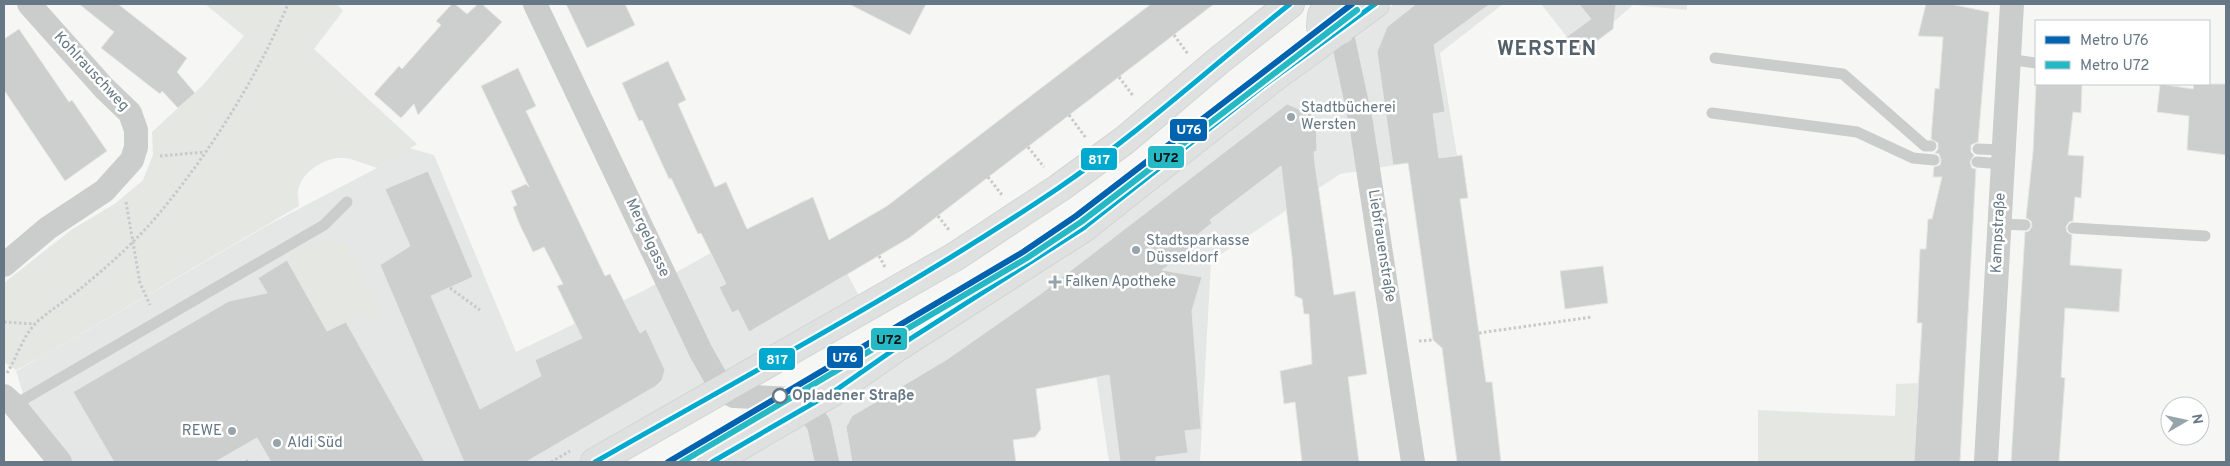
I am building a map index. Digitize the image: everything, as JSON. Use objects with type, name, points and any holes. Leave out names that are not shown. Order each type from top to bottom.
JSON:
[{"type":"main road","points":[[594,462],[722,389],[772,363],[956,256],[1059,188],[1125,140],[1217,62],[1290,4]]},
{"type":"main road","points":[[1331,4],[1322,14],[1321,28],[1329,33],[1341,30]]},
{"type":"main road","points":[[712,462],[808,406],[1082,229],[1267,84],[1375,4]]},
{"type":"street","name":"Kohlrauschweg","points":[[29,4],[104,88],[130,113],[136,130],[136,147]]},
{"type":"street","name":"Mergelgasse","points":[[535,4],[701,352],[722,389]]},
{"type":"street","name":"Kampstraße","points":[[1986,462],[2007,60],[2012,4]]},
{"type":"street","name":"Liebfrauenstraße","points":[[1341,30],[1361,123],[1413,462]]},
{"type":"street","points":[[4,264],[48,228],[104,191],[132,160],[136,147]]},
{"type":"street","points":[[722,389],[734,396],[800,400],[808,406],[819,425],[826,462]]},
{"type":"street","points":[[9,400],[60,462]]},
{"type":"lane","points":[[1715,58],[1843,74],[1925,146],[1931,146]]},
{"type":"lane","points":[[2007,60],[2035,63]]},
{"type":"lane","points":[[1712,113],[1857,132],[1913,158],[1934,160]]},
{"type":"lane","points":[[1978,149],[2003,157]]},
{"type":"lane","points":[[1977,162],[2003,157]]},
{"type":"lane","points":[[9,400],[157,322],[324,225],[347,202]]},
{"type":"lane","points":[[1999,224],[2025,225]]},
{"type":"lane","points":[[2072,228],[2205,236]]},
{"type":"path","points":[[4,378],[35,324],[81,288],[134,240],[157,216],[205,152],[241,97],[276,34],[288,4]]},
{"type":"path","points":[[1174,35],[1189,55]]},
{"type":"path","points":[[1119,77],[1139,104]]},
{"type":"path","points":[[1069,115],[1089,142]]},
{"type":"path","points":[[136,147],[154,157],[205,152]]},
{"type":"path","points":[[1028,147],[1049,173]]},
{"type":"path","points":[[119,176],[134,240],[140,283],[157,322]]},
{"type":"path","points":[[988,177],[1003,197]]},
{"type":"path","points":[[938,216],[949,231]]},
{"type":"path","points":[[450,288],[480,310]]},
{"type":"path","points":[[1480,333],[1592,318]]},
{"type":"path","points":[[4,322],[35,324]]},
{"type":"path","points":[[246,462],[249,460],[250,462]]},
{"type":"shaded area","points":[[205,4],[337,4],[343,11],[314,49],[417,144],[377,168],[344,158],[332,159],[319,164],[303,178],[300,184],[298,193],[299,206],[42,357],[16,370],[4,362],[4,283],[71,230],[116,203],[143,180],[153,155],[152,132],[202,86],[244,36]]},
{"type":"shaded area","points":[[1394,4],[1503,4],[1440,53],[1457,155],[1340,174],[1211,261],[1200,462],[1109,462],[1091,341],[885,462],[731,462],[1082,237],[1317,65]]},
{"type":"shaded area","points":[[1541,4],[1687,4],[1687,10],[1633,5],[1579,52]]},
{"type":"shaded area","points":[[409,148],[434,155],[516,352],[645,290],[806,199],[862,301],[579,462],[70,462],[25,400],[16,371],[268,225],[377,168]]},
{"type":"shaded area","points":[[322,239],[348,243],[351,249],[348,251],[383,321],[363,315],[327,331],[285,257]]},
{"type":"shaded area","points":[[1919,383],[1915,462],[1758,462],[1758,410],[1895,416],[1896,384]]},
{"type":"building","points":[[79,4],[118,4],[187,58],[177,72],[195,93],[178,108],[162,91],[160,94],[101,48],[114,32]]},
{"type":"building","points":[[452,4],[455,4],[467,14],[478,4],[482,4],[502,22],[418,115],[414,104],[401,118],[374,94],[399,66],[402,69],[441,25],[436,21]]},
{"type":"building","points":[[566,4],[625,4],[635,25],[587,48]]},
{"type":"building","points":[[849,4],[926,4],[910,35]]},
{"type":"building","points":[[1151,4],[1214,4],[909,238],[749,332],[738,310],[732,313],[719,287],[726,284],[701,233],[698,234],[671,178],[669,179],[642,120],[639,121],[622,83],[668,61],[686,100],[678,104],[715,187],[726,182],[747,229],[813,197],[829,240],[887,206]]},
{"type":"building","points":[[1416,4],[1490,4],[1434,45],[1445,112],[1433,114],[1439,158],[1462,155],[1468,198],[1460,199],[1486,382],[1492,382],[1501,462],[1457,462],[1442,348],[1433,340],[1408,163],[1393,165],[1377,52],[1387,27]]},
{"type":"building","points":[[1579,4],[1616,4],[1613,29],[1578,55],[1565,38],[1591,19]]},
{"type":"building","points":[[1926,4],[1950,4],[1989,12],[1978,142],[1971,145],[1971,152],[1974,155],[1970,162],[1972,168],[1976,169],[1960,462],[1914,462],[1922,323],[1917,323],[1920,249],[1926,249],[1928,219],[1932,219],[1942,177],[1933,177],[1934,167],[1940,165],[1941,160],[1939,154],[1935,153],[1938,149],[1938,143],[1931,139],[1935,88],[1939,89],[1943,37],[1918,36]]},
{"type":"building","points":[[19,29],[69,102],[72,100],[107,151],[65,181],[4,90],[4,39]]},
{"type":"building","points":[[518,68],[536,106],[526,111],[605,276],[610,274],[640,333],[646,329],[665,370],[662,380],[656,386],[526,462],[464,462],[380,265],[410,246],[385,189],[428,171],[473,277],[431,296],[480,409],[541,376],[535,360],[582,338],[557,286],[563,284],[544,247],[533,252],[519,223],[513,207],[517,205],[511,191],[526,184],[529,187],[481,86]]},
{"type":"building","points":[[2226,84],[2226,155],[2187,150],[2189,116],[2157,112],[2160,85],[2193,89],[2194,85]]},
{"type":"building","points":[[2036,85],[2082,85],[2081,113],[2073,112],[2068,155],[2084,156],[2081,198],[2075,197],[2073,221],[2069,222],[2066,227],[2067,232],[2072,235],[2070,265],[2122,269],[2119,312],[2065,308],[2061,377],[2065,378],[2059,462],[2011,462],[2025,232],[2029,231],[2032,226],[2031,221],[2026,218],[2033,152]]},
{"type":"building","points":[[1287,104],[1316,116],[1317,151],[1314,152],[1315,164],[1334,295],[1355,291],[1367,374],[1348,377],[1359,462],[1302,462],[1295,402],[1284,404],[1280,371],[1312,364],[1309,314],[1304,314],[1302,299],[1295,296],[1281,166],[1210,220],[1212,223],[1191,240],[1196,246],[1162,270],[1202,277],[1192,311],[1201,429],[1185,431],[1188,453],[1156,457],[1156,462],[1120,462],[1109,375],[1036,389],[1041,429],[1035,437],[1013,440],[1016,462],[852,462],[846,427],[852,416],[946,360],[1039,295]]},
{"type":"building","points":[[287,260],[327,331],[346,322],[425,462],[271,462],[257,438],[215,462],[114,462],[73,392],[229,301],[267,293],[258,278]]},
{"type":"building","points":[[1603,266],[1608,303],[1565,309],[1560,271]]},
{"type":"metro line","name":"U76","points":[[668,462],[1023,252],[1076,216],[1352,4]]},
{"type":"metro line","name":"U72","points":[[682,462],[1027,258],[1081,222],[1357,10]]},
{"type":"transit line","name":"817","points":[[595,462],[887,296],[1001,226],[1057,189],[1117,145],[1290,4]]},
{"type":"transit line","name":"817","points":[[712,462],[836,390],[899,346],[1082,229],[1267,83],[1375,4]]},
{"type":"place","name":"Stadtbücherei Wersten","points":[[1291,117]]},
{"type":"place","name":"Stadtsparkasse Düsseldorf","points":[[1136,250]]},
{"type":"place","name":"Falken Apotheke","points":[[1055,282]]},
{"type":"place","name":"Opladener Straße","points":[[780,396]]},
{"type":"place","name":"REWE","points":[[232,431]]},
{"type":"place","name":"Aldi Süd","points":[[277,443]]},
{"type":"district","name":"WERSTEN","points":[[1547,50]]}]
